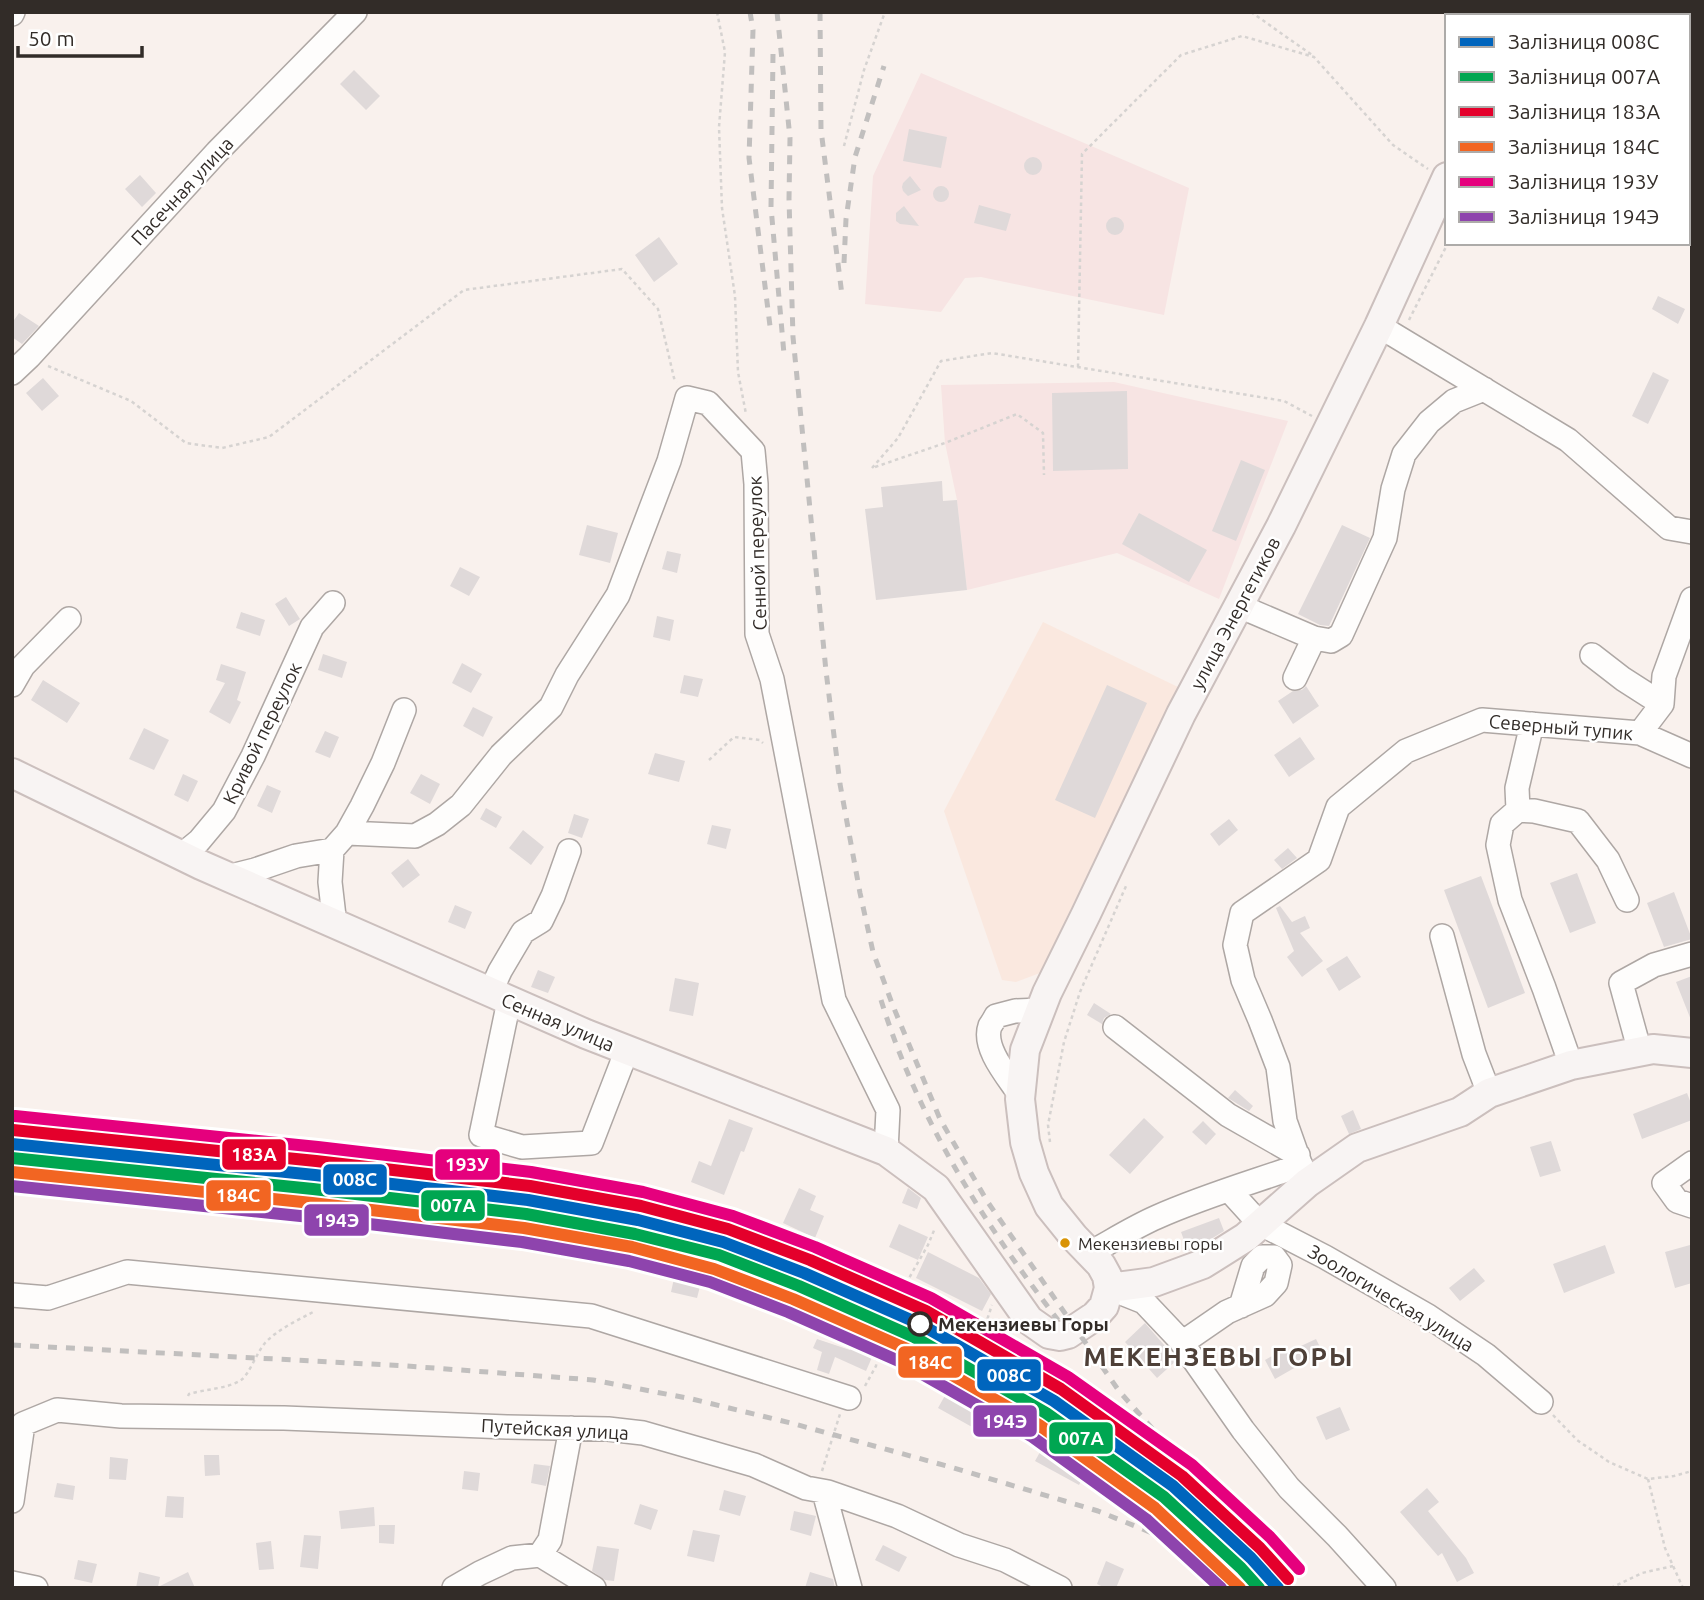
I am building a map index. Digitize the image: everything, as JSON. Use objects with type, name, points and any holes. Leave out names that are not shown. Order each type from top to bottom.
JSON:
[{"type":"main road","name":"улица Энергетиков","points":[[1109,1289],[1107,1276],[1101,1265],[1049,1206],[1041,1188],[1025,1142],[1020,1096],[1025,1050],[1047,993],[1181,714],[1281,526],[1330,426],[1389,332],[1445,181]]},
{"type":"main road","name":"Сенная улица","points":[[12,773],[227,877],[500,997],[627,1050],[886,1151],[936,1188],[1029,1320],[1049,1334],[1068,1334],[1095,1316],[1104,1306],[1109,1289]]},
{"type":"main road","points":[[1109,1289],[1154,1282],[1203,1264],[1246,1237],[1302,1168],[1460,1112],[1489,1093],[1571,1065],[1653,1049],[1692,1053]]},
{"type":"street","name":"Пасечная улица","points":[[21,365],[217,152],[355,12]]},
{"type":"street","points":[[1389,332],[1568,440],[1669,528],[1692,532]]},
{"type":"street","points":[[1453,371],[1454,401]]},
{"type":"street","points":[[1238,606],[1314,638],[1332,641],[1341,635],[1385,538],[1393,489],[1404,454],[1430,422],[1454,401],[1485,389]]},
{"type":"street","points":[[227,877],[340,841],[415,836],[437,824],[461,805],[501,755],[551,707],[567,675],[618,595],[669,461],[687,398]]},
{"type":"street","name":"Сенной переулок","points":[[687,398],[708,402],[753,451],[756,484],[757,634],[772,679],[834,1000],[888,1110],[886,1151]]},
{"type":"street","points":[[1640,733],[1662,704],[1664,676],[1692,599]]},
{"type":"street","name":"Кривой переулок","points":[[182,855],[199,841],[224,811],[312,627],[333,603]]},
{"type":"street","points":[[12,685],[23,666],[69,619]]},
{"type":"street","points":[[1295,678],[1314,638]]},
{"type":"street","points":[[1592,655],[1662,704]]},
{"type":"street","points":[[335,925],[330,882],[340,841],[383,763],[404,710]]},
{"type":"street","name":"Северный тупик","points":[[1302,1168],[1285,1121],[1278,1067],[1243,980],[1235,946],[1242,913],[1319,860],[1338,807],[1406,751],[1482,720],[1640,733],[1692,756]]},
{"type":"street","points":[[1517,810],[1517,788],[1532,724]]},
{"type":"street","points":[[1571,1065],[1510,900],[1498,845],[1502,824],[1517,810],[1578,821],[1608,860],[1627,900]]},
{"type":"street","points":[[569,851],[541,921],[523,932],[500,971],[500,997],[481,1135],[522,1147],[591,1143],[627,1050]]},
{"type":"street","points":[[1442,936],[1474,1054],[1489,1093]]},
{"type":"street","points":[[1640,1052],[1621,983],[1654,965],[1692,954]]},
{"type":"street","points":[[1020,1096],[992,1052],[989,1045],[989,1028],[996,1016],[1015,1011],[1040,1010]]},
{"type":"street","points":[[1115,1027],[1228,1115],[1302,1168]]},
{"type":"street","points":[[1692,1163],[1664,1183],[1677,1201],[1692,1206]]},
{"type":"street","points":[[1090,1252],[1154,1218],[1209,1195],[1302,1168]]},
{"type":"street","points":[[1229,1189],[1259,1223]]},
{"type":"street","name":"Зоологическая улица","points":[[1259,1223],[1428,1316],[1486,1355],[1541,1402]]},
{"type":"street","points":[[12,1295],[48,1298],[127,1272],[591,1316],[849,1398]]},
{"type":"street","points":[[1109,1289],[1144,1302],[1182,1343],[1243,1430],[1289,1488],[1384,1588]]},
{"type":"street","points":[[1182,1343],[1227,1312],[1241,1306]]},
{"type":"street","name":"Путейская улица","points":[[12,1501],[23,1424],[57,1410],[121,1416],[284,1418],[608,1429],[643,1433],[754,1465],[806,1488],[897,1516],[959,1545],[1005,1560],[1060,1588]]},
{"type":"street","points":[[540,1555],[550,1540],[571,1428]]},
{"type":"street","points":[[824,1492],[850,1588]]},
{"type":"street","points":[[454,1588],[512,1558],[540,1555],[566,1579],[594,1588]]},
{"type":"street","points":[[12,1583],[36,1588]]},
{"type":"path","points":[[717,12],[725,52],[719,127],[722,208],[735,296],[738,372],[753,451]]},
{"type":"path","points":[[844,146],[864,70],[885,12]]},
{"type":"path","points":[[1251,12],[1314,57],[1394,145],[1445,177]]},
{"type":"path","points":[[1078,367],[1082,154],[1181,55],[1242,36],[1314,57]]},
{"type":"path","points":[[1389,332],[1447,245]]},
{"type":"path","points":[[21,365],[131,401],[186,443],[222,448],[268,437],[464,290],[622,269],[658,309],[674,378],[687,398]]},
{"type":"path","points":[[1044,475],[1043,433],[1017,414],[946,443],[872,468],[898,438],[941,361],[992,353],[1284,401],[1330,426]]},
{"type":"path","points":[[709,760],[734,737],[760,740],[786,758]]},
{"type":"path","points":[[1050,1150],[1048,1125],[1063,1042],[1080,992],[1126,885]]},
{"type":"path","points":[[824,1492],[821,1471],[835,1435],[842,1405],[865,1386],[876,1366],[880,1337],[901,1292],[928,1245],[945,1201]]},
{"type":"path","points":[[169,1416],[181,1406],[189,1394],[224,1387],[244,1379],[266,1342],[318,1309]]},
{"type":"path","points":[[1541,1402],[1577,1440],[1609,1462],[1648,1479],[1692,1471]]},
{"type":"path","points":[[1648,1479],[1665,1548],[1683,1588]]},
{"type":"path","points":[[1611,1588],[1642,1573],[1673,1566]]},
{"type":"shaded area","points":[[921,73],[1189,188],[1164,315],[981,277],[965,278],[941,312],[865,304],[873,176]]},
{"type":"shaded area","points":[[1114,382],[1288,421],[1219,599],[1117,553],[967,590],[957,500],[945,443],[941,385]]},
{"type":"shaded area","points":[[1043,622],[1178,687],[1040,973],[1016,982],[1002,980],[944,811]]},
{"type":"building","points":[[354,70],[380,96],[366,110],[340,84]]},
{"type":"building","points":[[909,129],[947,137],[941,168],[903,161]]},
{"type":"building","points":[[1029,157],[1037,157],[1042,166],[1040,173],[1029,175],[1024,170],[1024,162]]},
{"type":"building","points":[[140,175],[156,193],[142,207],[125,189]]},
{"type":"building","points":[[910,176],[921,190],[908,196],[902,187]]},
{"type":"building","points":[[941,186],[947,188],[947,200],[941,202],[935,200],[933,194],[935,188]]},
{"type":"building","points":[[979,205],[1011,214],[1006,231],[974,223]]},
{"type":"building","points":[[904,206],[919,226],[896,221],[896,213]]},
{"type":"building","points":[[1111,217],[1119,217],[1124,226],[1122,233],[1111,235],[1106,230],[1106,222]]},
{"type":"building","points":[[659,237],[678,264],[654,282],[635,255]]},
{"type":"building","points":[[1658,296],[1685,309],[1678,324],[1652,309]]},
{"type":"building","points":[[19,313],[39,326],[22,344],[12,337],[12,323]]},
{"type":"building","points":[[1653,372],[1669,380],[1648,424],[1632,416]]},
{"type":"building","points":[[43,378],[59,396],[42,411],[26,393]]},
{"type":"building","points":[[1127,391],[1128,469],[1053,471],[1052,393]]},
{"type":"building","points":[[1241,460],[1265,470],[1236,541],[1212,531]]},
{"type":"building","points":[[942,481],[943,501],[957,500],[967,590],[876,600],[865,509],[883,507],[881,487]]},
{"type":"building","points":[[1139,513],[1207,550],[1189,582],[1122,544]]},
{"type":"building","points":[[587,525],[618,533],[610,563],[579,555]]},
{"type":"building","points":[[1342,525],[1370,538],[1329,626],[1320,625],[1298,614]]},
{"type":"building","points":[[667,551],[681,554],[677,573],[662,569]]},
{"type":"building","points":[[460,567],[480,577],[469,596],[450,586]]},
{"type":"building","points":[[286,597],[300,619],[289,626],[275,604]]},
{"type":"building","points":[[241,612],[265,620],[260,636],[236,628]]},
{"type":"building","points":[[657,616],[674,620],[670,641],[653,637]]},
{"type":"building","points":[[323,654],[347,662],[342,678],[318,670]]},
{"type":"building","points":[[462,663],[482,674],[471,693],[452,683]]},
{"type":"building","points":[[221,664],[246,672],[237,700],[241,702],[230,724],[209,712],[225,683],[216,680]]},
{"type":"building","points":[[684,675],[703,679],[698,697],[680,693]]},
{"type":"building","points":[[43,680],[80,703],[67,723],[31,700]]},
{"type":"building","points":[[1107,685],[1147,703],[1095,818],[1055,800]]},
{"type":"building","points":[[1306,686],[1319,706],[1293,724],[1278,701]]},
{"type":"building","points":[[473,707],[493,717],[483,737],[463,726]]},
{"type":"building","points":[[144,728],[169,740],[154,770],[129,759]]},
{"type":"building","points":[[325,731],[339,737],[330,758],[315,752]]},
{"type":"building","points":[[1300,737],[1315,759],[1289,777],[1274,755]]},
{"type":"building","points":[[655,753],[685,761],[679,782],[648,774]]},
{"type":"building","points":[[183,774],[198,781],[188,802],[174,795]]},
{"type":"building","points":[[421,774],[440,784],[430,804],[410,793]]},
{"type":"building","points":[[267,785],[281,791],[272,813],[257,806]]},
{"type":"building","points":[[486,808],[502,817],[496,828],[480,819]]},
{"type":"building","points":[[574,814],[589,819],[582,838],[568,833]]},
{"type":"building","points":[[1229,819],[1238,830],[1219,846],[1210,834]]},
{"type":"building","points":[[712,825],[731,829],[726,849],[707,844]]},
{"type":"building","points":[[523,830],[544,847],[531,865],[509,848]]},
{"type":"building","points":[[1288,848],[1297,858],[1282,869],[1274,860]]},
{"type":"building","points":[[408,859],[420,875],[403,888],[391,873]]},
{"type":"building","points":[[1577,873],[1596,923],[1570,933],[1550,883]]},
{"type":"building","points":[[1481,876],[1525,993],[1488,1008],[1444,890]]},
{"type":"building","points":[[1674,892],[1692,939],[1664,947],[1647,903]]},
{"type":"building","points":[[455,905],[472,912],[465,929],[448,922]]},
{"type":"building","points":[[1280,906],[1292,922],[1305,916],[1310,928],[1300,933],[1323,961],[1302,977],[1287,957],[1294,951],[1276,908]]},
{"type":"building","points":[[1347,956],[1361,977],[1339,991],[1326,969]]},
{"type":"building","points":[[538,970],[555,977],[548,993],[531,987]]},
{"type":"building","points":[[1692,976],[1692,1019],[1691,1020],[1676,982]]},
{"type":"building","points":[[675,978],[699,983],[693,1016],[669,1011]]},
{"type":"building","points":[[1094,1003],[1111,1014],[1104,1018],[1102,1024],[1087,1015]]},
{"type":"building","points":[[1235,1090],[1253,1106],[1249,1111],[1228,1098]]},
{"type":"building","points":[[1687,1093],[1692,1106],[1692,1120],[1642,1139],[1633,1114]]},
{"type":"building","points":[[1353,1110],[1361,1129],[1349,1134],[1341,1116]]},
{"type":"building","points":[[1144,1118],[1164,1137],[1130,1174],[1109,1155]]},
{"type":"building","points":[[729,1119],[753,1128],[724,1195],[691,1182],[699,1161],[711,1166]]},
{"type":"building","points":[[1203,1121],[1216,1134],[1206,1145],[1192,1132]]},
{"type":"building","points":[[1551,1141],[1561,1171],[1540,1177],[1530,1147]]},
{"type":"building","points":[[799,1188],[816,1196],[810,1210],[824,1216],[815,1238],[783,1223]]},
{"type":"building","points":[[908,1188],[921,1198],[917,1209],[902,1203]]},
{"type":"building","name":"Мекензиевы горы","points":[[1219,1218],[1224,1231],[1188,1251],[1181,1232]]},
{"type":"building","points":[[899,1224],[928,1237],[918,1260],[889,1247]]},
{"type":"building","points":[[1605,1245],[1615,1273],[1564,1293],[1553,1264]]},
{"type":"building","points":[[1690,1245],[1692,1283],[1675,1288],[1665,1252]]},
{"type":"building","name":"Мекензиевы горы","points":[[928,1252],[979,1278],[991,1294],[982,1311],[916,1278]]},
{"type":"building","points":[[677,1265],[704,1271],[697,1298],[671,1292]]},
{"type":"building","points":[[1474,1268],[1485,1281],[1460,1301],[1449,1288]]},
{"type":"building","points":[[1145,1323],[1177,1360],[1157,1378],[1125,1342]]},
{"type":"building","points":[[817,1339],[850,1350],[852,1346],[873,1355],[866,1371],[835,1357],[829,1374],[817,1370],[822,1352],[813,1348]]},
{"type":"building","points":[[1316,1339],[1323,1353],[1275,1379],[1265,1360],[1286,1348],[1288,1352]]},
{"type":"building","points":[[952,1383],[995,1407],[981,1432],[938,1408]]},
{"type":"building","points":[[1340,1407],[1350,1430],[1326,1440],[1316,1417]]},
{"type":"building","points":[[1049,1436],[1092,1461],[1079,1485],[1035,1461]]},
{"type":"building","points":[[204,1455],[219,1455],[220,1475],[205,1476]]},
{"type":"building","points":[[110,1457],[128,1459],[126,1480],[109,1479]]},
{"type":"building","points":[[534,1464],[550,1466],[546,1486],[531,1483]]},
{"type":"building","points":[[464,1471],[480,1473],[478,1491],[462,1489]]},
{"type":"building","points":[[57,1483],[75,1486],[73,1500],[54,1497]]},
{"type":"building","points":[[1427,1488],[1439,1502],[1428,1511],[1466,1558],[1474,1573],[1457,1582],[1442,1553],[1438,1556],[1400,1512]]},
{"type":"building","points":[[724,1490],[746,1496],[740,1516],[719,1510]]},
{"type":"building","points":[[167,1496],[184,1497],[183,1518],[165,1517]]},
{"type":"building","points":[[640,1504],[658,1510],[651,1530],[634,1524]]},
{"type":"building","points":[[374,1507],[375,1526],[341,1529],[339,1511]]},
{"type":"building","points":[[794,1511],[816,1516],[811,1536],[790,1530]]},
{"type":"building","points":[[379,1525],[395,1525],[394,1544],[379,1543]]},
{"type":"building","points":[[693,1530],[720,1535],[714,1562],[687,1556]]},
{"type":"building","points":[[304,1535],[321,1536],[318,1569],[300,1567]]},
{"type":"building","points":[[271,1541],[274,1569],[259,1570],[256,1543]]},
{"type":"building","points":[[883,1545],[907,1557],[899,1572],[875,1560]]},
{"type":"building","points":[[597,1546],[619,1549],[614,1581],[605,1580],[592,1571]]},
{"type":"building","points":[[78,1560],[97,1564],[92,1583],[74,1579]]},
{"type":"building","points":[[1106,1561],[1124,1569],[1116,1588],[1105,1588],[1097,1584]]},
{"type":"building","points":[[139,1572],[160,1577],[158,1587],[188,1572],[195,1588],[136,1588]]},
{"type":"building","points":[[810,1572],[833,1579],[835,1588],[805,1588]]},
{"type":"railway","points":[[750,12],[753,30],[749,158],[770,326]]},
{"type":"railway","points":[[777,12],[790,138],[793,337],[826,671],[840,784],[873,952],[940,1119],[987,1201],[1119,1391],[1242,1530]]},
{"type":"railway","points":[[820,12],[821,130],[842,295]]},
{"type":"railway","points":[[773,54],[771,207],[784,354]]},
{"type":"railway","points":[[844,263],[846,219],[855,157],[884,66]]},
{"type":"railway","points":[[881,1000],[913,1086],[955,1168],[1004,1246],[1058,1320]]},
{"type":"railway","points":[[12,1117],[497,1162],[579,1176],[619,1187],[684,1207],[762,1238]]},
{"type":"railway","points":[[12,1345],[407,1366],[593,1380],[692,1399],[791,1423],[1098,1511],[1177,1543],[1236,1576],[1251,1588]]},
{"type":"rail line","name":"193У","points":[[15,1116],[531,1172],[643,1192],[733,1216],[815,1247],[931,1298],[1068,1377],[1192,1465],[1270,1537],[1299,1569]]},
{"type":"rail line","name":"183А","points":[[13,1130],[530,1186],[641,1206],[728,1229],[810,1260],[926,1311],[1061,1389],[1182,1476],[1260,1548],[1288,1579]]},
{"type":"rail line","name":"008С","points":[[12,1144],[528,1200],[638,1220],[723,1242],[804,1273],[920,1324],[1054,1401],[1173,1486],[1251,1558],[1278,1588]]},
{"type":"rail line","name":"007А","points":[[12,1158],[526,1214],[635,1234],[719,1255],[799,1286],[914,1337],[1046,1413],[1164,1497],[1259,1588]]},
{"type":"rail line","name":"184С","points":[[12,1172],[524,1228],[632,1247],[714,1269],[793,1299],[907,1349],[1039,1425],[1155,1508],[1240,1588]]},
{"type":"rail line","name":"194Э","points":[[12,1186],[522,1242],[629,1261],[710,1282],[788,1312],[901,1362],[1031,1436],[1146,1519],[1221,1588]]},
{"type":"place","name":"Мекензиевы горы","points":[[1065,1243]]},
{"type":"place","name":"Мекензиевы Горы","points":[[920,1324]]},
{"type":"district","name":"МЕКЕНЗЕВЫ ГОРЫ","points":[[1219,1357]]}]
